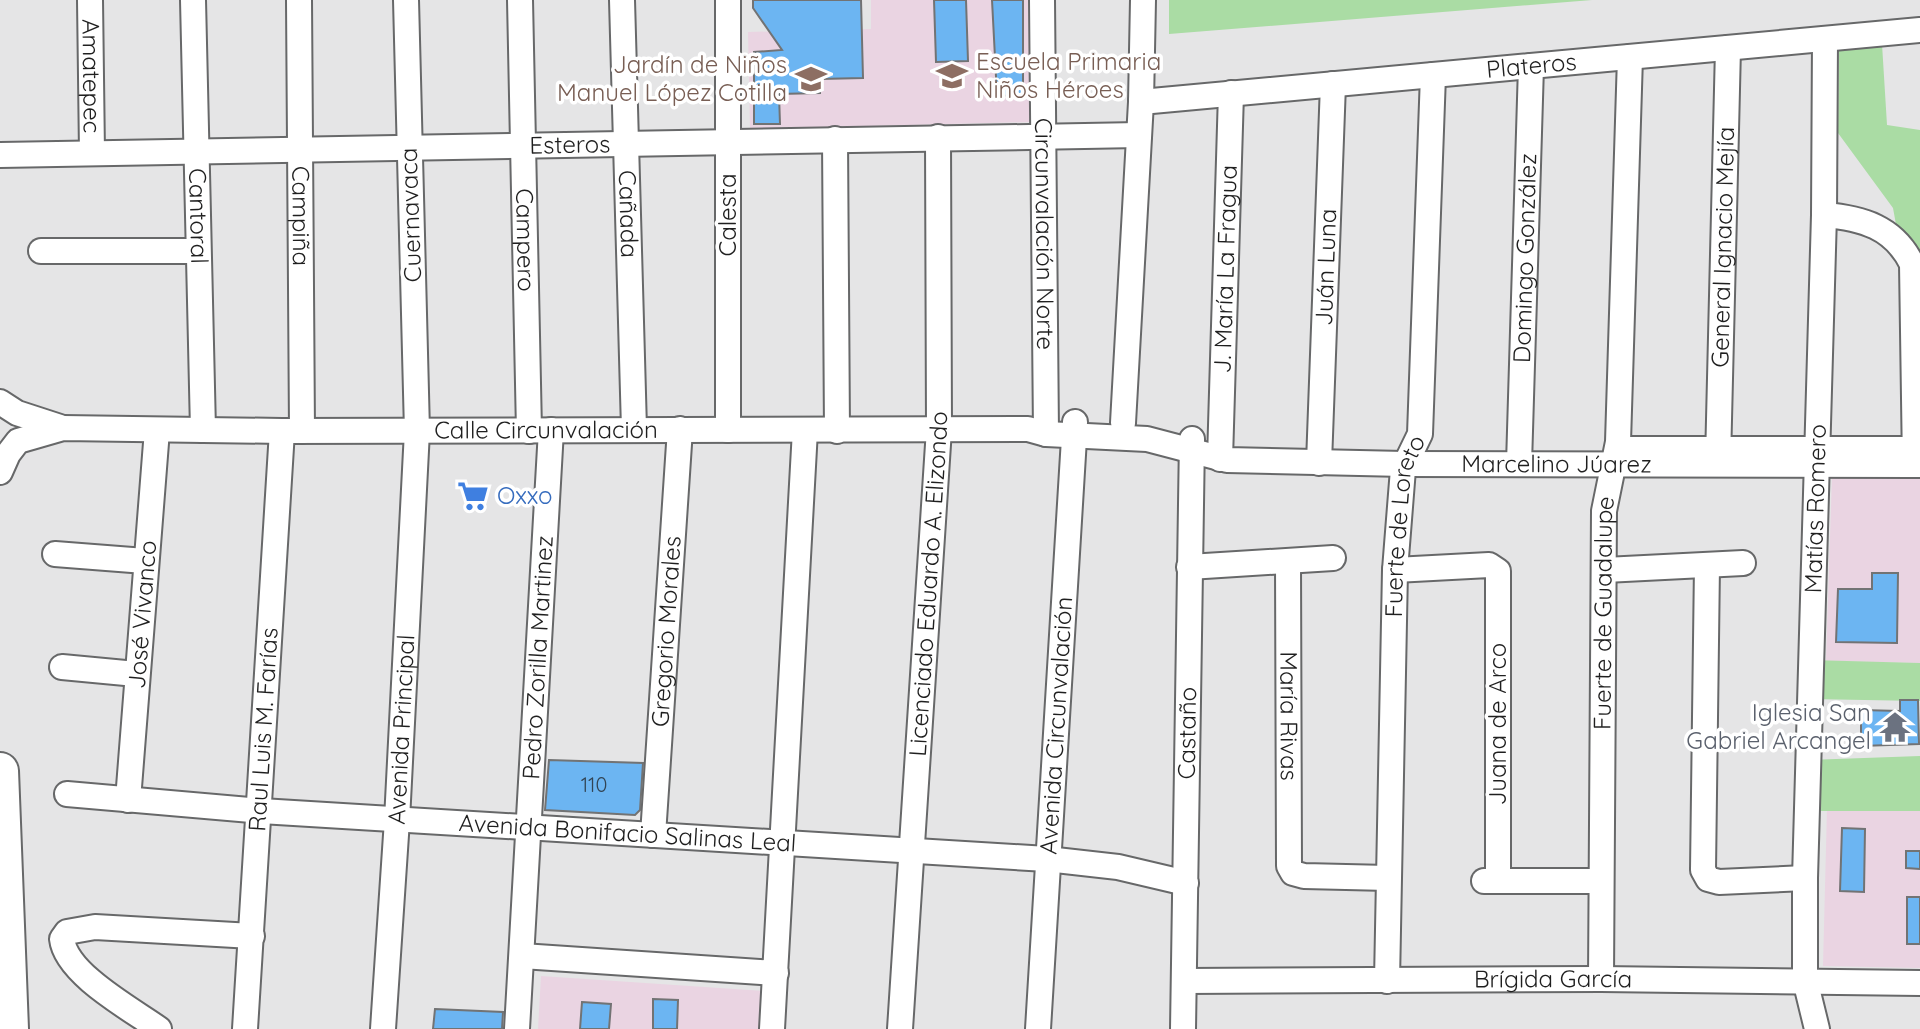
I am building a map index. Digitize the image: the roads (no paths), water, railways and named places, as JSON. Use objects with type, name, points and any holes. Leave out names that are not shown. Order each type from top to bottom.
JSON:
[{"type":"highway","points":[[0,771],[10,1029]]},
{"type":"street","name":"Amatepec","points":[[90,0],[92,153]]},
{"type":"street","name":"Cantoral","points":[[193,0],[203,430]]},
{"type":"street","name":"Campiña","points":[[292,431],[300,148],[299,0]]},
{"type":"street","name":"Cuernavaca","points":[[406,0],[417,431]]},
{"type":"street","name":"Campero","points":[[520,0],[523,146],[540,431]]},
{"type":"street","name":"Cañada","points":[[622,0],[623,142],[634,429]]},
{"type":"street","name":"Calesta","points":[[728,0],[728,430]]},
{"type":"street","name":"Circunvalación Norte","points":[[1040,428],[1042,0]]},
{"type":"street","points":[[1123,423],[1141,102],[1143,0]]},
{"type":"street","name":"Plateros","points":[[1141,102],[1920,30]]},
{"type":"street","name":"Matías Romero","points":[[1817,1029],[1805,980],[1805,878],[1824,215],[1825,39]]},
{"type":"street","name":"General Ignacio Mejía","points":[[1718,457],[1728,48]]},
{"type":"street","name":"Fuerte de Guadalupe","points":[[1601,979],[1606,494],[1615,457],[1630,57]]},
{"type":"street","name":"Domingo González","points":[[1519,457],[1531,66]]},
{"type":"street","name":"Fuerte de Loreto","points":[[1387,981],[1395,570],[1410,457],[1420,425],[1433,75]]},
{"type":"street","name":"Juán Luna","points":[[1319,456],[1333,84]]},
{"type":"street","name":"J. María La Fragua","points":[[1220,451],[1231,93]]},
{"type":"street","name":"Esteros","points":[[0,155],[1139,135]]},
{"type":"street","name":"Licenciado Eduardo A. Elizondo","points":[[900,1029],[939,429],[938,137]]},
{"type":"street","points":[[835,139],[837,431]]},
{"type":"street","points":[[1824,215],[1868,221],[1898,242],[1912,264],[1917,457]]},
{"type":"street","points":[[41,251],[197,251]]},
{"type":"street","name":"Calle Circunvalación","points":[[0,402],[17,413],[63,428]]},
{"type":"street","name":"Calle Circunvalación","points":[[1074,429],[1123,423],[1192,445]]},
{"type":"street","name":"Calle Circunvalación","points":[[0,472],[18,441],[32,434],[63,428],[837,431],[1040,428],[1074,429],[1192,445]]},
{"type":"street","name":"Gregorio Morales","points":[[653,835],[680,429]]},
{"type":"street","name":"Avenida Circunvalación","points":[[1038,1029],[1074,429]]},
{"type":"street","name":"José Vivanco","points":[[128,800],[157,430]]},
{"type":"street","points":[[772,1029],[805,430]]},
{"type":"street","name":"Raul Luis M. Farías","points":[[245,1029],[292,431]]},
{"type":"street","name":"Avenida Principal","points":[[383,1029],[417,431]]},
{"type":"street","name":"Pedro Zorilla Martinez","points":[[517,1029],[528,828],[540,431]]},
{"type":"street","name":"Marcelino Júarez","points":[[1192,445],[1220,451],[1319,456],[1917,457]]},
{"type":"street","name":"Castaño","points":[[1183,1029],[1192,445]]},
{"type":"street","points":[[55,554],[145,561]]},
{"type":"street","points":[[1189,567],[1333,558]]},
{"type":"street","name":"María Rivas","points":[[1288,562],[1289,866],[1293,873],[1304,876],[1388,878]]},
{"type":"street","points":[[1605,570],[1743,563]]},
{"type":"street","name":"Juana de Arco","points":[[1395,570],[1489,565],[1498,571],[1491,880],[1600,881]]},
{"type":"street","points":[[1707,565],[1703,870],[1708,879],[1719,882],[1805,878]]},
{"type":"street","points":[[62,667],[136,674]]},
{"type":"street","name":"Avenida Bonifacio Salinas Leal","points":[[67,794],[261,811],[1047,859],[1118,867],[1186,883]]},
{"type":"street","points":[[159,1029],[79,971],[66,957],[62,939],[76,928],[95,927],[252,936]]},
{"type":"street","points":[[522,956],[776,973]]},
{"type":"street","name":"Brígida García","points":[[1185,981],[1601,979],[1920,983]]},
{"type":"place","name":"Escuela Primaria Niños Héroes","points":[[952,76]]},
{"type":"place","name":"Jardín de Niños Manuel López Cotilla","points":[[811,79]]},
{"type":"place","name":"Oxxo","points":[[473,496]]},
{"type":"place","name":"Iglesia San Gabriel Arcangel","points":[[1895,727]]}]
